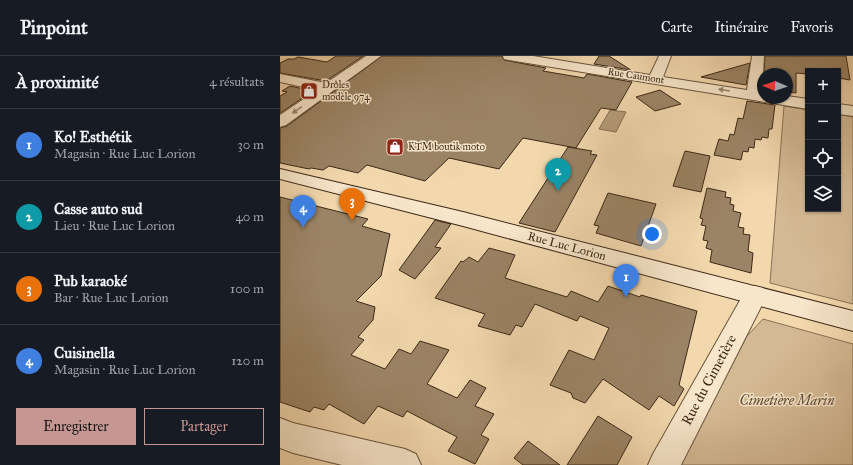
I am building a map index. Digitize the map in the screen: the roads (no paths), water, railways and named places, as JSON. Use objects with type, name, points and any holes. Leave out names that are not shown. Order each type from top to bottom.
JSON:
[{"type":"street","points":[[280,122],[375,56]]},
{"type":"street","name":"Rue Caumont","points":[[509,56],[757,96]]},
{"type":"street","points":[[655,79],[665,56]]},
{"type":"street","points":[[758,56],[758,68]]},
{"type":"street","points":[[280,78],[328,88]]},
{"type":"street","points":[[793,102],[805,104]]},
{"type":"street","points":[[841,109],[853,111]]},
{"type":"street","name":"Rue Luc Lorion","points":[[280,174],[463,219],[853,321]]},
{"type":"street","name":"Rue du Cimetière","points":[[664,465],[755,295]]},
{"type":"street","points":[[280,433],[293,438],[405,465]]},
{"type":"place","name":"Drôles modèle 974","points":[[309,91]]},
{"type":"place","name":"KTM boutik moto","points":[[395,147]]},
{"type":"place","name":"Casse auto sud","points":[[558,191]]},
{"type":"place","name":"Pub karaoké","points":[[352,221]]},
{"type":"place","name":"Cuisinella","points":[[303,228]]},
{"type":"place","name":"Ko! Esthétik","points":[[626,297]]},
{"type":"park label","name":"Cimetière Marin","points":[[787,400]]}]
